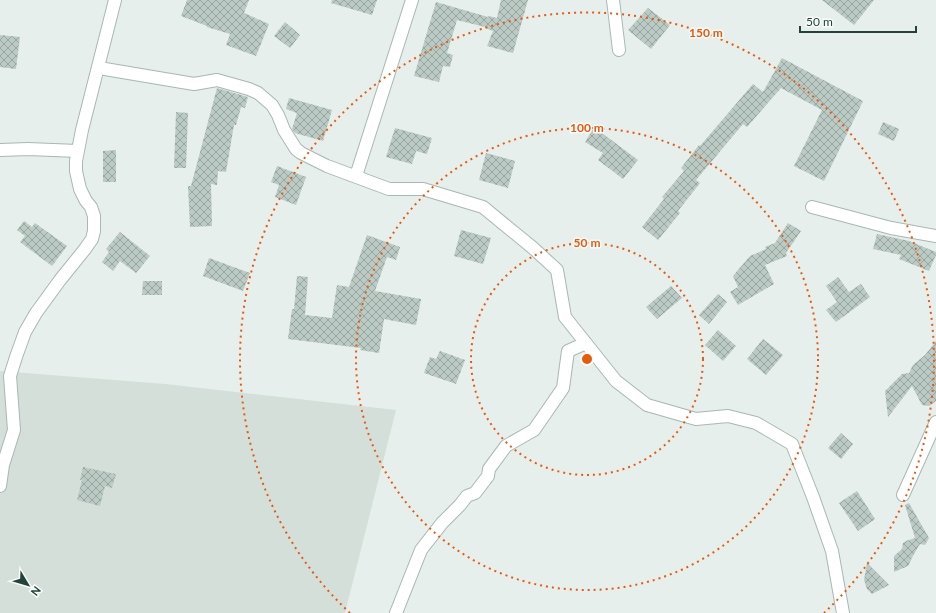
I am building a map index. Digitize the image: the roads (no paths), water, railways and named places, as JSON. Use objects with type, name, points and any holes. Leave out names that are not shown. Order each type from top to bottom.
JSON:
[{"type":"street","points":[[0,486],[3,465],[14,430],[10,376],[25,332],[36,313],[92,239],[94,231],[94,216],[91,207],[81,194],[76,171],[78,151],[115,0]]},
{"type":"street","points":[[356,176],[412,0]]},
{"type":"street","points":[[614,0],[619,50]]},
{"type":"street","points":[[99,68],[194,84],[216,80],[258,93],[272,105],[284,130],[296,149],[301,153],[327,166],[389,189],[423,189],[483,207],[557,270],[566,317],[616,381],[647,405],[696,419],[728,416],[756,423],[792,444],[814,497],[832,551],[843,613]]},
{"type":"street","points":[[0,150],[28,149],[78,151]]},
{"type":"street","points":[[812,207],[891,228],[936,236]]},
{"type":"street","points":[[396,613],[421,550],[442,523],[467,496],[475,493],[488,476],[489,468],[506,446],[534,430],[563,388],[568,351],[586,343]]},
{"type":"street","points":[[903,495],[936,422]]}]
